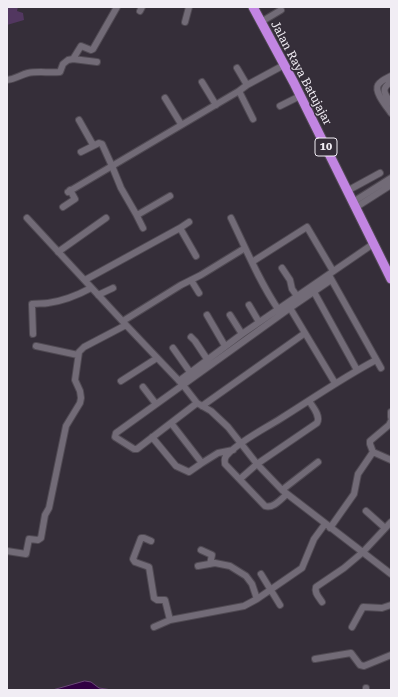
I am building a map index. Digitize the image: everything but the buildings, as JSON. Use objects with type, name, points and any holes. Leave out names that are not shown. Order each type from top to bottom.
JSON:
[{"type":"highway","name":"Jalan Raya Batujajar","points":[[253,7],[300,96],[391,279]]},
{"type":"street","points":[[73,59],[81,46],[91,50],[93,49],[117,7]]},
{"type":"street","points":[[185,22],[189,7]]},
{"type":"street","points":[[260,20],[281,10]]},
{"type":"street","points":[[7,80],[21,77],[26,74],[60,72],[62,64],[73,59],[97,62]]},
{"type":"street","points":[[62,207],[75,199],[69,191],[181,124],[216,105],[247,85],[284,65]]},
{"type":"street","points":[[237,68],[247,85]]},
{"type":"street","points":[[391,76],[378,85],[377,91],[391,113]]},
{"type":"street","points":[[202,82],[216,105]]},
{"type":"street","points":[[391,82],[385,86],[384,89],[391,103]]},
{"type":"street","points":[[239,91],[253,119]]},
{"type":"street","points":[[280,106],[300,96]]},
{"type":"street","points":[[165,98],[181,124]]},
{"type":"street","points":[[79,120],[92,143],[95,145]]},
{"type":"street","points":[[81,152],[99,143],[102,144],[121,188],[143,228]]},
{"type":"street","points":[[347,191],[380,173]]},
{"type":"street","points":[[354,205],[391,178]]},
{"type":"street","points":[[354,205],[391,185]]},
{"type":"street","points":[[136,214],[139,214],[170,196]]},
{"type":"street","points":[[27,218],[181,383],[199,405],[211,411],[220,418],[257,464],[284,492],[391,574]]},
{"type":"street","points":[[58,252],[106,218]]},
{"type":"street","points":[[231,218],[264,288],[278,309]]},
{"type":"street","points":[[85,280],[190,222]]},
{"type":"street","points":[[180,228],[196,256]]},
{"type":"street","points":[[252,262],[307,228],[381,368]]},
{"type":"street","points":[[181,383],[190,372],[207,359],[297,296],[331,275],[373,244]]},
{"type":"street","points":[[7,551],[26,554],[29,539],[38,540],[41,538],[45,515],[49,508],[56,467],[66,426],[80,403],[80,391],[75,380],[78,367],[78,355],[84,347],[124,323],[181,285],[245,248]]},
{"type":"street","points":[[282,268],[290,280],[291,287],[297,296]]},
{"type":"street","points":[[306,333],[171,423],[136,449],[116,438],[116,434],[181,383],[314,292],[331,275]]},
{"type":"street","points":[[192,280],[199,293]]},
{"type":"street","points":[[32,334],[32,304],[57,301],[83,293],[91,288]]},
{"type":"street","points":[[98,295],[113,288]]},
{"type":"street","points":[[314,292],[357,370]]},
{"type":"street","points":[[249,305],[259,322]]},
{"type":"street","points":[[290,308],[335,383]]},
{"type":"street","points":[[207,315],[225,346]]},
{"type":"street","points":[[230,315],[242,334]]},
{"type":"street","points":[[191,337],[207,359]]},
{"type":"street","points":[[36,346],[78,355]]},
{"type":"street","points":[[173,348],[190,372]]},
{"type":"street","points":[[121,381],[157,358]]},
{"type":"street","points":[[318,462],[284,492],[274,505],[266,507],[224,462],[228,454],[241,444],[335,383],[376,360]]},
{"type":"street","points":[[143,387],[156,404]]},
{"type":"street","points":[[240,479],[257,464],[317,423],[318,417],[309,401]]},
{"type":"street","points":[[391,412],[391,417]]},
{"type":"street","points":[[391,421],[389,425],[370,441],[373,452],[391,460]]},
{"type":"street","points":[[171,423],[202,463]]},
{"type":"street","points":[[152,436],[176,466],[189,472],[218,453],[233,450]]},
{"type":"street","points":[[154,627],[170,620],[244,606],[257,599],[302,568],[314,539],[354,494],[358,474],[373,452]]},
{"type":"street","points":[[366,511],[385,528]]},
{"type":"street","points":[[322,602],[316,594],[316,587],[344,568],[391,522]]},
{"type":"street","points":[[151,541],[141,538],[133,559],[135,562],[149,567],[154,598],[157,600],[164,600],[170,620]]},
{"type":"street","points":[[201,550],[212,555],[210,564]]},
{"type":"street","points":[[198,566],[215,563],[230,566],[246,576],[252,584],[257,599]]},
{"type":"street","points":[[261,574],[280,606]]},
{"type":"street","points":[[352,627],[363,607],[382,608],[391,605]]},
{"type":"street","points":[[315,659],[349,653],[353,654],[360,665],[364,666],[391,655]]},
{"type":"shaded area","points":[[7,7],[18,7],[17,11],[23,13],[24,20],[7,25]]},
{"type":"shaded area","points":[[85,681],[91,682],[99,688],[112,690],[53,690]]}]
